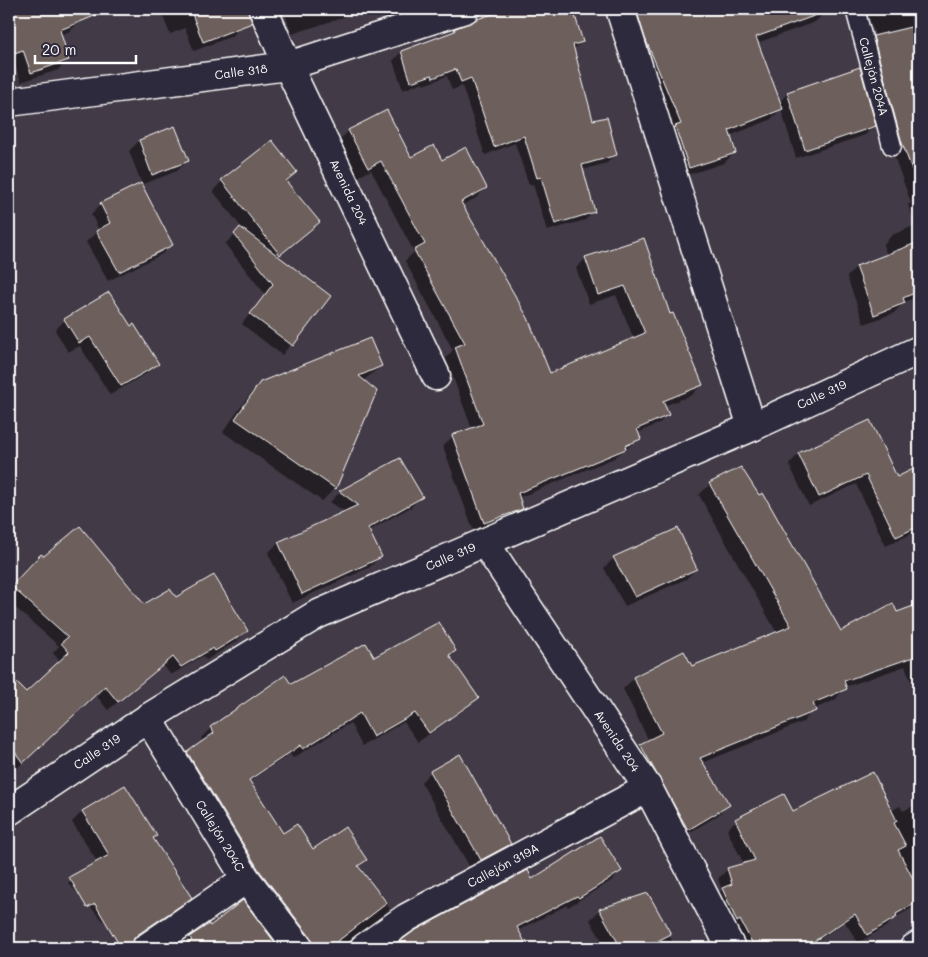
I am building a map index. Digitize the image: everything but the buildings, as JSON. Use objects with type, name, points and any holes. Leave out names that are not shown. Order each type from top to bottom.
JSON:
[{"type":"street","name":"Avenida 204","points":[[263,9],[288,66],[436,376]]},
{"type":"street","name":"Calle 318","points":[[9,102],[288,66],[465,9]]},
{"type":"street","points":[[620,9],[752,427]]},
{"type":"street","name":"Calle 319","points":[[9,812],[148,718],[316,615],[752,427],[919,350]]},
{"type":"street","name":"Avenida 204","points":[[486,543],[648,788],[731,948]]},
{"type":"street","name":"Callejón 204C","points":[[148,718],[246,879],[299,948]]},
{"type":"street","name":"Callejón 319A","points":[[364,948],[406,918],[648,788]]},
{"type":"street","points":[[146,948],[246,879]]},
{"type":"street","points":[[914,948],[919,945]]},
{"type":"lane","name":"Callejón 204A","points":[[855,9],[892,146]]}]
